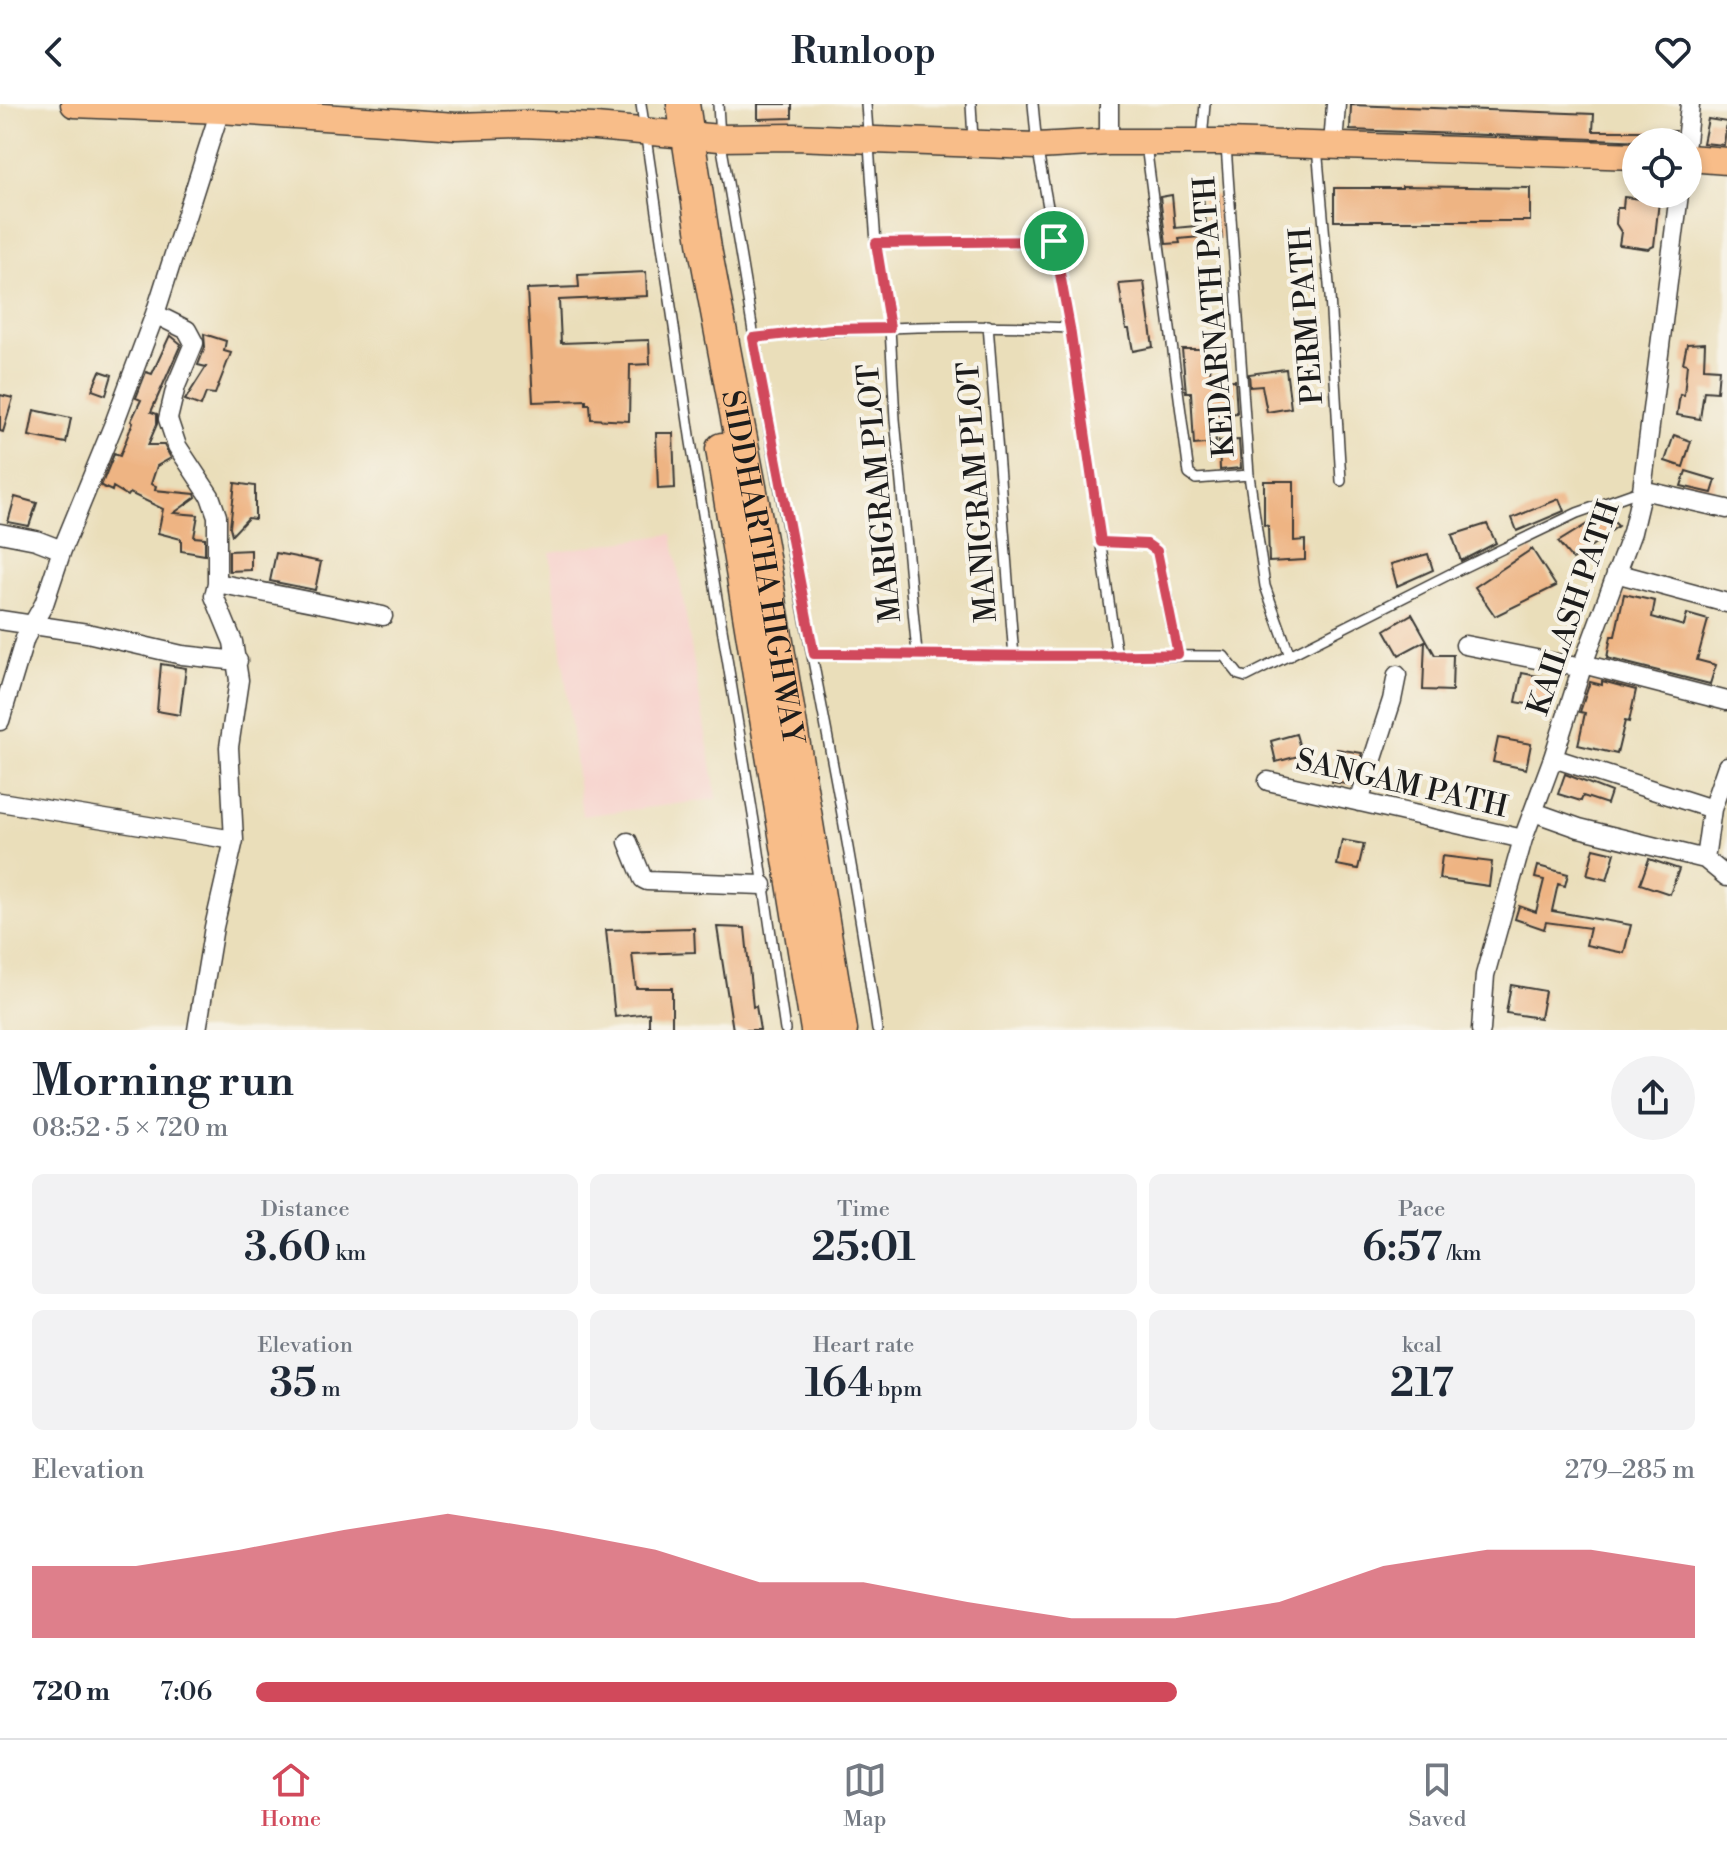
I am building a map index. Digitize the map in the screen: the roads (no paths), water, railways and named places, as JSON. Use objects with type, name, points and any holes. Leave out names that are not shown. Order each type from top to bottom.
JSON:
[{"type":"highway","name":"SIDDHARTHA HIGHWAY","points":[[683,104],[669,127],[817,1030]]},
{"type":"highway","name":"SIDDHARTHA HIGHWAY","points":[[669,127],[705,248],[761,545],[841,1030]]},
{"type":"main road","points":[[74,104],[334,111],[456,126],[669,127],[720,138],[1037,146],[1214,142],[1622,156]]},
{"type":"main road","points":[[1702,159],[1727,161]]},
{"type":"street","points":[[1109,104],[1109,142]]},
{"type":"street","points":[[1325,146],[1336,104]]},
{"type":"street","points":[[1687,128],[1690,104]]},
{"type":"street","points":[[0,721],[25,638],[44,604],[62,550],[155,314],[221,107]]},
{"type":"street","name":"KAILASH PATH","points":[[1481,1030],[1485,975],[1523,839],[1632,532],[1642,490],[1677,208]]},
{"type":"street","points":[[155,314],[187,330],[194,343],[176,386],[168,419],[177,446],[210,496],[217,516],[217,583],[214,596],[238,661],[237,700],[228,769],[234,840],[214,927],[197,1030]]},
{"type":"street","points":[[1642,490],[1727,509]]},
{"type":"street","points":[[0,533],[36,540],[62,550]]},
{"type":"street","points":[[1616,573],[1727,603]]},
{"type":"street","points":[[217,583],[383,616]]},
{"type":"street","points":[[0,620],[182,655],[238,661]]},
{"type":"street","points":[[1465,645],[1583,666],[1727,701]]},
{"type":"street","points":[[1359,802],[1397,675]]},
{"type":"street","points":[[1553,758],[1712,809]]},
{"type":"street","points":[[1705,859],[1712,809],[1725,778]]},
{"type":"street","name":"SANGAM PATH","points":[[1268,781],[1523,839]]},
{"type":"street","points":[[0,802],[234,840]]},
{"type":"street","points":[[1534,812],[1579,828],[1705,859],[1727,877]]},
{"type":"street","points":[[628,842],[643,879],[647,881],[763,885]]},
{"type":"lane","points":[[641,104],[669,127],[691,442],[785,1030]]},
{"type":"lane","points":[[718,104],[720,138],[753,338],[814,654],[877,1030]]},
{"type":"lane","name":"MARIGRAM PLOT","points":[[866,104],[876,243],[890,328],[895,419],[917,653]]},
{"type":"lane","points":[[971,104],[973,143]]},
{"type":"lane","points":[[1033,104],[1037,146],[1070,328],[1117,657]]},
{"type":"lane","name":"KEDARNATH PATH","points":[[1145,142],[1189,474],[1196,479],[1249,475],[1214,142],[1205,104]]},
{"type":"lane","name":"PERM PATH","points":[[1325,146],[1341,481]]},
{"type":"lane","points":[[876,243],[1054,241]]},
{"type":"lane","points":[[753,338],[832,329],[988,325],[1070,328]]},
{"type":"lane","name":"MANIGRAM PLOT","points":[[988,325],[1014,657]]},
{"type":"lane","points":[[1249,475],[1265,586],[1290,656],[1415,591],[1549,527],[1607,501],[1642,490]]},
{"type":"lane","points":[[1101,542],[1147,544],[1157,551],[1178,654]]},
{"type":"lane","name":"MANIGRAM PLOT","points":[[814,654],[1224,656],[1239,675],[1246,677],[1290,656]]}]
